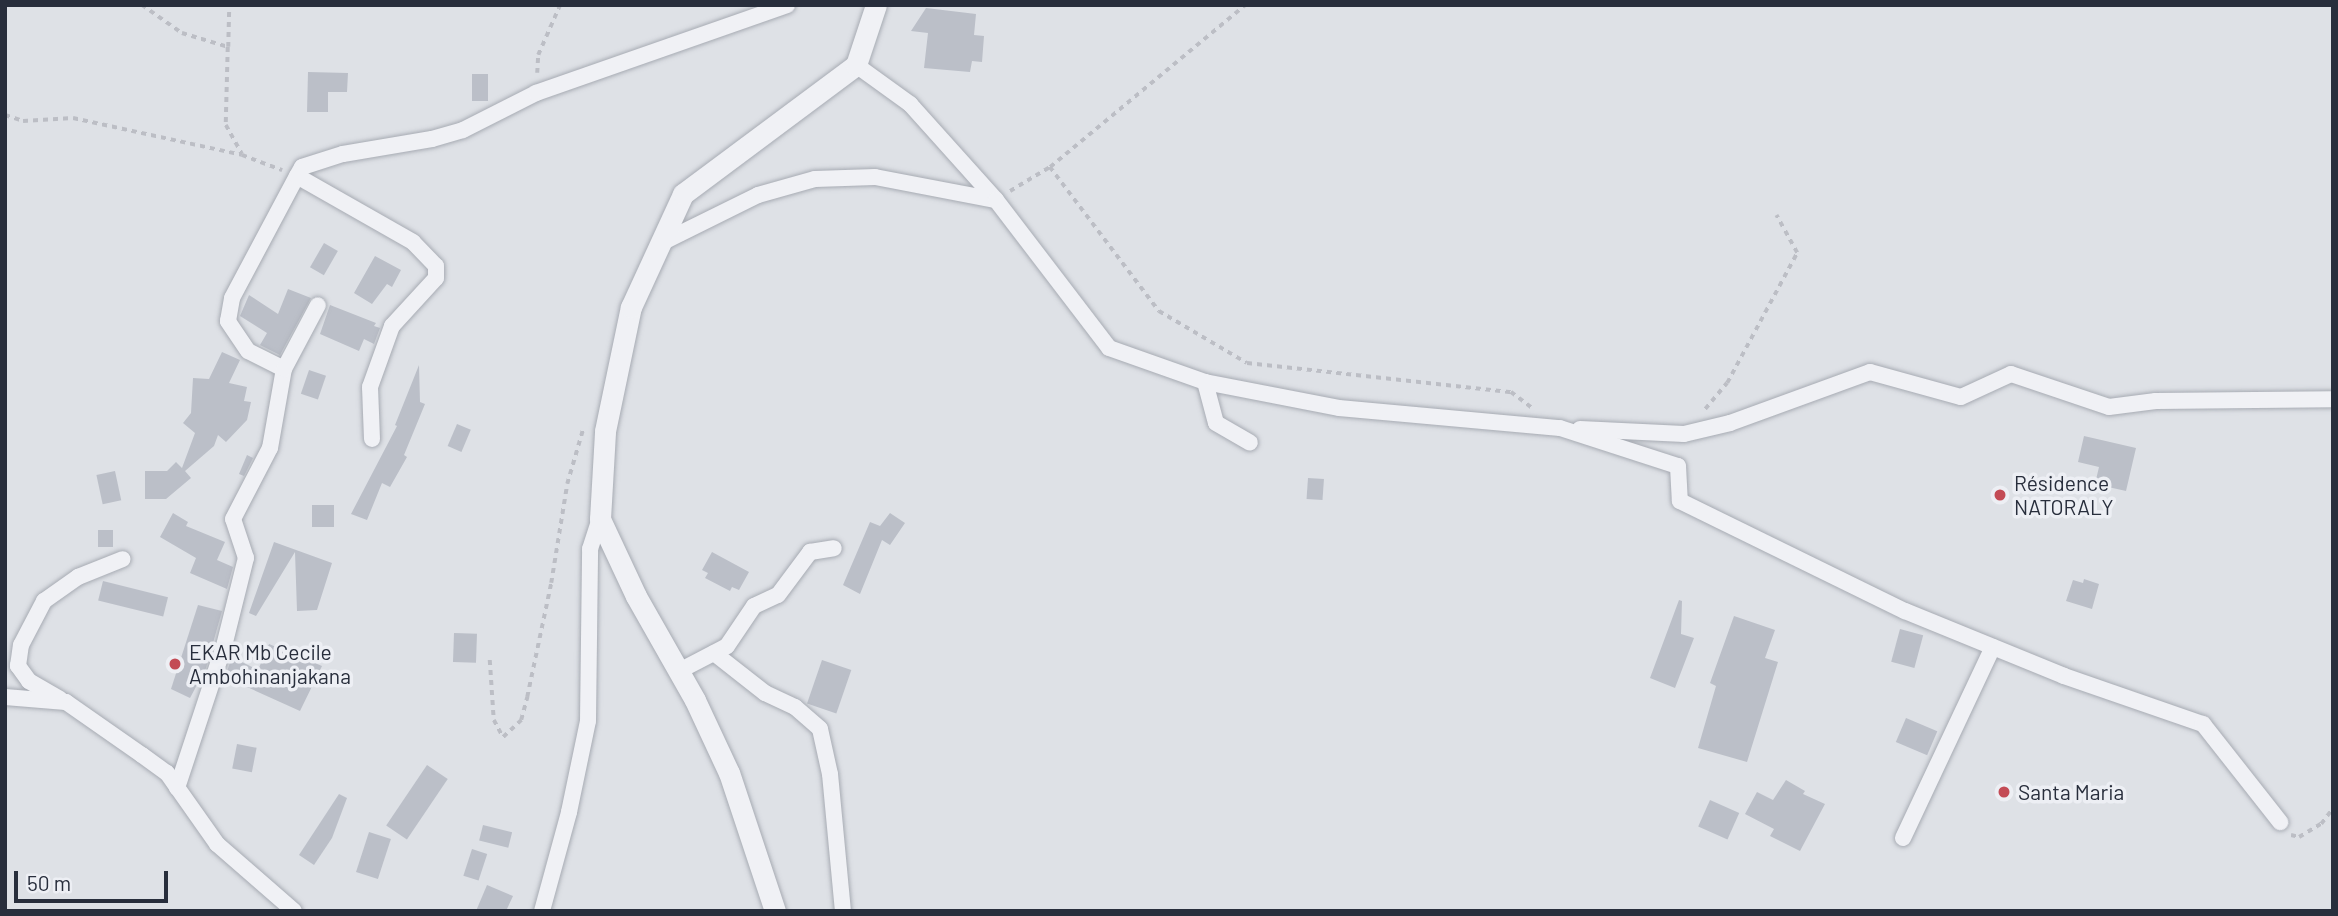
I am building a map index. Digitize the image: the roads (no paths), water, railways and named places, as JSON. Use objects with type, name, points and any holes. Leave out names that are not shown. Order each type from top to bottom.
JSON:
[{"type":"street","points":[[284,369],[248,351],[228,321],[232,298],[302,167],[344,154],[463,130],[536,93],[787,5]]},
{"type":"street","points":[[542,911],[569,812],[588,721],[590,549],[600,519],[605,431],[631,307],[683,194],[856,65],[876,5]]},
{"type":"street","points":[[856,65],[910,104],[996,200],[1109,348],[1205,382],[1339,408],[1560,428],[1685,433],[1730,423],[1870,372],[1961,397],[2011,374],[2109,407],[2156,401],[2333,399]]},
{"type":"street","points":[[297,176],[413,242],[436,266],[436,278],[392,326],[370,387],[372,439]]},
{"type":"street","points":[[661,243],[758,195],[815,179],[875,177],[996,200]]},
{"type":"street","points":[[177,788],[223,646],[246,558],[233,519],[270,448],[284,369],[318,305]]},
{"type":"street","points":[[1205,382],[1216,423],[1250,443]]},
{"type":"street","points":[[1560,428],[1678,466],[1680,501],[1905,611],[2064,676],[2203,724],[2280,822]]},
{"type":"street","points":[[600,519],[636,596],[679,671],[729,773],[775,911]]},
{"type":"street","points":[[679,671],[727,646],[754,606],[778,595],[810,552],[834,548]]},
{"type":"street","points":[[123,559],[78,577],[44,601],[21,645],[18,666],[29,681],[66,702],[167,774],[217,844],[294,911]]},
{"type":"street","points":[[1903,838],[1993,647]]},
{"type":"street","points":[[713,653],[765,693],[795,707],[820,729],[830,774],[843,911]]},
{"type":"street","points":[[5,697],[66,702]]},
{"type":"place","name":"Résidence NATORALY","points":[[2000,495]]},
{"type":"place","name":"EKAR Mb Cecile Ambohinanjakana","points":[[175,664]]},
{"type":"place","name":"Santa Maria","points":[[2004,792]]}]
